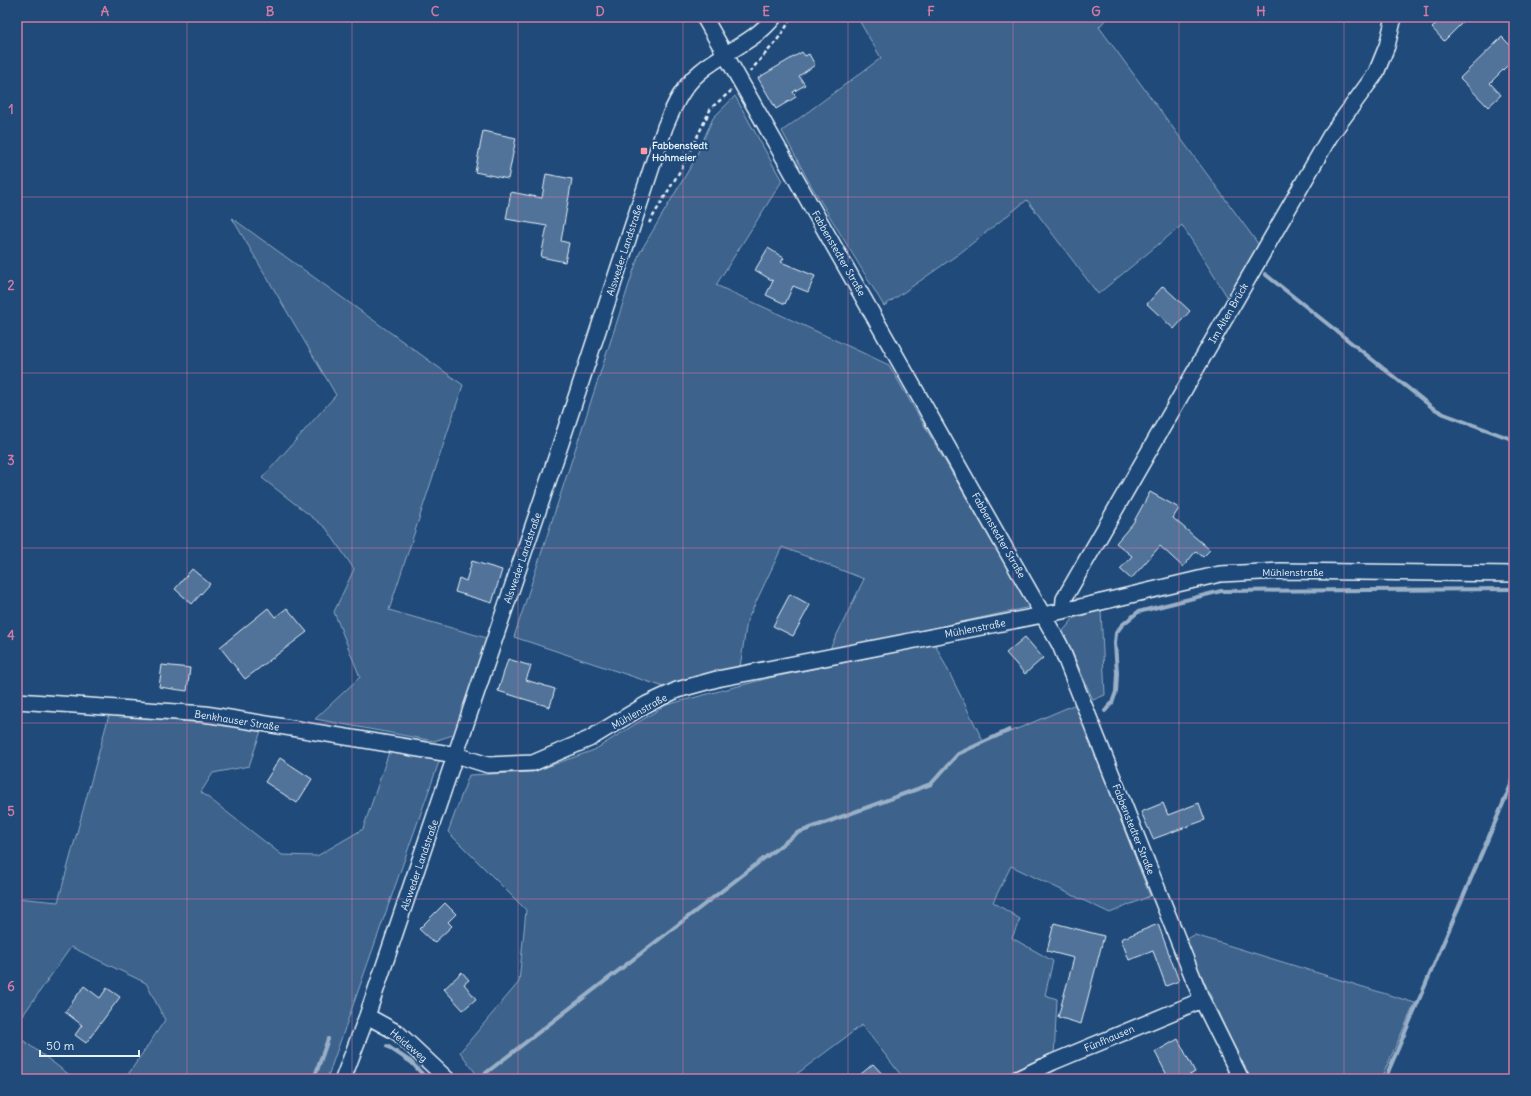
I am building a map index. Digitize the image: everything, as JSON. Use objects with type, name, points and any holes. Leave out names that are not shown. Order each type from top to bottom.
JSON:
[{"type":"street","name":"Fabbenstedter Straße","points":[[704,17],[1044,614],[1060,645],[1202,1000],[1241,1079]]},
{"type":"street","name":"Alsweder Landstraße","points":[[343,1079],[367,1016],[456,755],[558,452],[664,127],[687,84],[701,71],[769,24],[774,17]]},
{"type":"street","name":"Im Alten Brück","points":[[1063,611],[1064,599],[1330,136],[1376,73],[1387,46],[1394,17]]},
{"type":"street","name":"Mühlenstraße","points":[[456,755],[488,765],[533,763],[589,739],[647,704],[677,690],[717,679],[1063,611],[1220,574],[1281,571],[1514,574]]},
{"type":"street","name":"Benkhauser Straße","points":[[17,701],[205,714],[456,755]]},
{"type":"street","name":"Fünfhausen","points":[[1017,1079],[1053,1062],[1202,1000]]},
{"type":"street","name":"Heideweg","points":[[367,1016],[398,1033],[447,1079]]},
{"type":"path","points":[[748,75],[760,59],[776,43],[791,17]]},
{"type":"shaded area","points":[[857,17],[1108,17],[1099,27],[1259,245],[1228,298],[1182,225],[1098,294],[1027,200],[960,253],[884,306],[809,182],[782,131],[881,58]]},
{"type":"shaded area","points":[[735,96],[782,181],[716,285],[889,365],[1030,607],[829,651],[864,579],[782,547],[747,621],[740,667],[664,687],[514,637],[639,254],[694,161],[713,118]]},
{"type":"shaded area","points":[[232,218],[463,385],[389,610],[490,639],[456,734],[434,741],[315,719],[360,677],[334,612],[354,569],[326,528],[262,478],[336,395]]},
{"type":"shaded area","points":[[1101,610],[1105,695],[1093,700],[1063,631],[1074,618]]},
{"type":"shaded area","points":[[935,644],[984,743],[1076,704],[1150,896],[1110,913],[1011,866],[993,902],[1020,919],[1012,938],[1053,961],[1045,995],[1057,999],[1054,1056],[1003,1079],[904,1079],[862,1025],[790,1079],[480,1079],[460,1052],[519,982],[526,910],[448,832],[469,775],[533,772],[594,750],[666,705],[769,678]]},
{"type":"shaded area","points":[[109,715],[262,728],[249,766],[213,773],[201,792],[282,855],[317,856],[363,829],[390,749],[440,759],[327,1079],[125,1079],[165,1020],[146,983],[71,947],[21,1018],[20,1038],[75,1079],[17,1079],[17,898],[58,902]]},
{"type":"shaded area","points":[[1195,935],[1415,1003],[1381,1079],[1251,1079],[1227,1032],[1185,939]]},
{"type":"building","points":[[1443,17],[1468,17],[1444,41],[1432,28]]},
{"type":"building","points":[[1502,37],[1514,49],[1514,59],[1490,83],[1501,95],[1488,107],[1460,78]]},
{"type":"building","points":[[802,52],[805,56],[809,54],[815,65],[799,76],[805,85],[793,92],[796,97],[776,109],[758,78]]},
{"type":"building","points":[[483,131],[516,138],[508,179],[475,172]]},
{"type":"building","points":[[546,174],[572,179],[561,241],[569,243],[565,262],[541,257],[547,226],[506,219],[511,192],[542,198]]},
{"type":"building","points":[[768,248],[784,258],[781,262],[815,276],[808,292],[793,286],[785,304],[766,295],[773,281],[755,270]]},
{"type":"building","points":[[1163,286],[1190,311],[1174,329],[1147,304]]},
{"type":"building","points":[[1150,492],[1179,508],[1173,518],[1210,550],[1203,557],[1196,551],[1183,567],[1160,546],[1131,579],[1120,569],[1132,556],[1116,543],[1133,523]]},
{"type":"building","points":[[472,561],[502,570],[492,603],[455,592],[459,578],[466,581]]},
{"type":"building","points":[[192,569],[210,584],[192,604],[175,589]]},
{"type":"building","points":[[790,594],[810,605],[793,636],[773,626]]},
{"type":"building","points":[[268,608],[275,617],[287,608],[307,632],[245,679],[220,647]]},
{"type":"building","points":[[1025,637],[1043,658],[1025,674],[1006,653]]},
{"type":"building","points":[[508,659],[531,666],[526,680],[555,689],[550,707],[498,691]]},
{"type":"building","points":[[162,665],[190,668],[187,691],[159,687]]},
{"type":"building","points":[[280,758],[312,779],[297,803],[265,782]]},
{"type":"building","points":[[1163,803],[1168,815],[1199,803],[1205,820],[1153,839],[1141,812]]},
{"type":"building","points":[[445,903],[456,914],[448,922],[452,926],[434,943],[419,929]]},
{"type":"building","points":[[1054,923],[1104,936],[1081,1024],[1058,1017],[1074,958],[1047,951]]},
{"type":"building","points":[[1158,924],[1179,981],[1166,986],[1153,951],[1129,960],[1121,939]]},
{"type":"building","points":[[462,972],[469,980],[464,984],[476,999],[463,1010],[444,989]]},
{"type":"building","points":[[84,986],[100,998],[107,988],[120,997],[86,1043],[75,1035],[82,1025],[65,1012]]},
{"type":"building","points":[[1178,1039],[1195,1072],[1183,1079],[1169,1079],[1155,1052]]},
{"type":"building","points":[[873,1064],[887,1079],[855,1079]]},
{"type":"waterway","points":[[1265,274],[1433,408],[1444,414],[1514,440]]},
{"type":"waterway","points":[[1105,711],[1112,703],[1116,692],[1116,633],[1122,625],[1138,612],[1221,591],[1514,589]]},
{"type":"waterway","points":[[478,1079],[797,833],[931,784],[958,754],[1009,730]]},
{"type":"waterway","points":[[1385,1079],[1514,778]]},
{"type":"waterway","points":[[314,1079],[328,1039]]},
{"type":"waterway","points":[[387,1046],[411,1062],[427,1079]]},
{"type":"place","name":"Fabbenstedt Hohmeier","points":[[644,151]]}]
